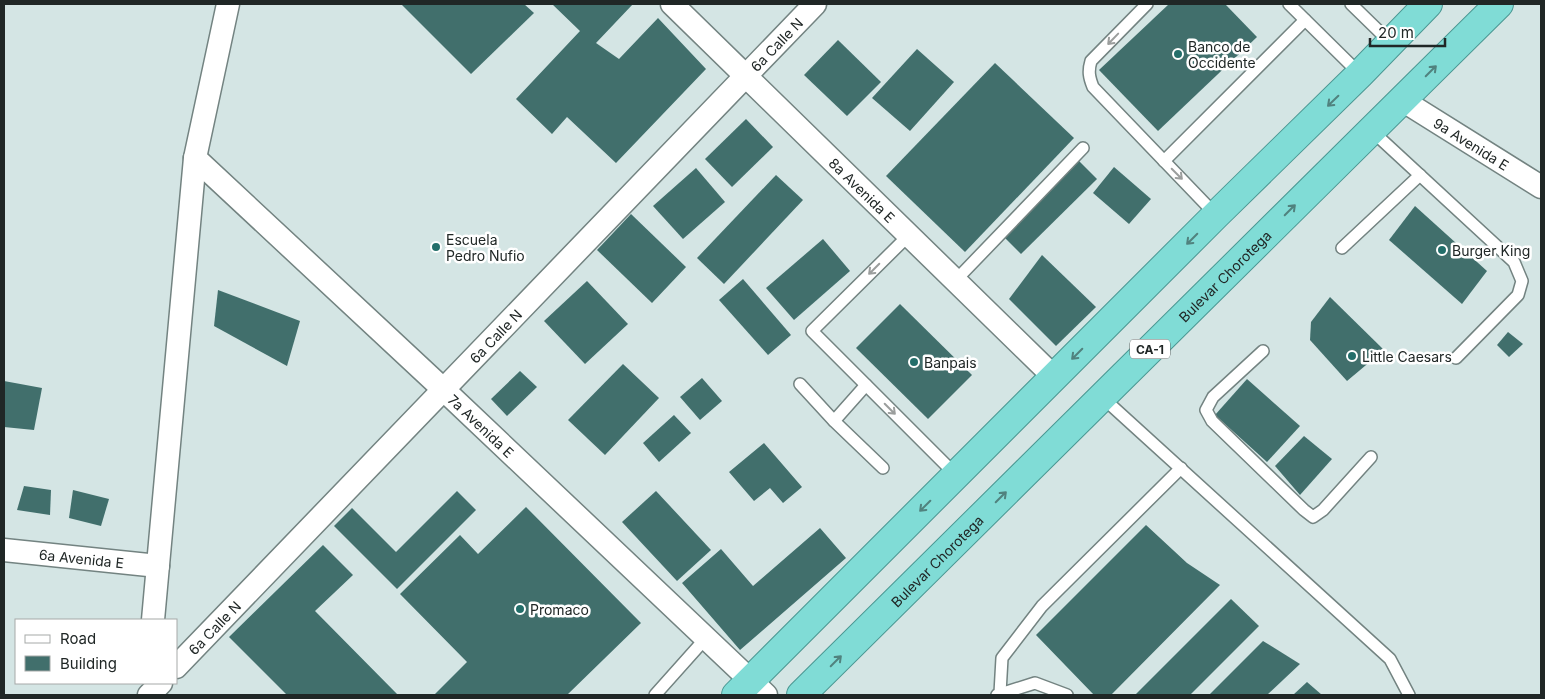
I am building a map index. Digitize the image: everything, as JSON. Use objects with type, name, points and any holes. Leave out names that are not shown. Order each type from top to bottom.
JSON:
[{"type":"highway","points":[[751,691],[956,475],[1360,74],[1428,4]]},
{"type":"highway","name":"Bulevar Chorotega","points":[[801,695],[1499,4]]},
{"type":"street","points":[[153,619],[195,158],[228,4]]},
{"type":"street","name":"8a Avenida E","points":[[672,4],[1054,376]]},
{"type":"street","name":"6a Calle N","points":[[178,665],[815,4]]},
{"type":"street","name":"9a Avenida E","points":[[1402,100],[1541,187]]},
{"type":"street","name":"7a Avenida E","points":[[195,158],[444,390],[705,639],[751,691]]},
{"type":"street","name":"6a Avenida E","points":[[4,550],[158,566]]},
{"type":"street","points":[[148,695],[160,684]]},
{"type":"lane","points":[[1147,4],[1091,61],[1088,69],[1089,78],[1093,87],[1216,215]]},
{"type":"lane","points":[[1289,4],[1360,74]]},
{"type":"lane","points":[[1350,4],[1390,42]]},
{"type":"lane","points":[[1164,161],[1305,20]]},
{"type":"lane","points":[[1372,130],[1514,262],[1522,281],[1518,295],[1456,358]]},
{"type":"lane","points":[[956,280],[1083,148]]},
{"type":"lane","points":[[1342,248],[1420,175]]},
{"type":"lane","points":[[909,235],[812,331],[956,475]]},
{"type":"lane","points":[[1263,351],[1213,397],[1206,410],[1212,421],[1304,510],[1314,516],[1324,510],[1371,457]]},
{"type":"lane","points":[[800,384],[834,421],[883,468]]},
{"type":"lane","points":[[834,421],[866,385]]},
{"type":"lane","points":[[1102,397],[1390,659],[1409,695]]},
{"type":"lane","points":[[1067,695],[1035,683],[998,694],[1002,658],[1042,606],[1181,468]]},
{"type":"lane","points":[[655,695],[705,639]]},
{"type":"building","points":[[401,4],[524,4],[534,13],[471,74]]},
{"type":"building","points":[[552,4],[633,4],[596,43],[619,59],[658,18],[706,69],[616,163],[567,117],[552,134],[516,99],[580,31]]},
{"type":"building","name":"Banco de Occidente","points":[[1169,4],[1225,4],[1257,37],[1158,131],[1099,70]]},
{"type":"building","points":[[838,40],[881,82],[847,116],[804,75]]},
{"type":"building","points":[[917,49],[954,82],[910,131],[872,98]]},
{"type":"building","points":[[995,63],[1074,138],[965,252],[886,176]]},
{"type":"building","points":[[746,119],[773,147],[732,187],[705,159]]},
{"type":"building","points":[[1078,160],[1097,179],[1021,254],[1002,235]]},
{"type":"building","points":[[1114,167],[1151,199],[1129,224],[1093,193]]},
{"type":"building","points":[[696,168],[725,202],[683,239],[653,206]]},
{"type":"building","points":[[776,175],[803,200],[724,284],[697,258]]},
{"type":"building","points":[[1415,206],[1487,271],[1462,304],[1389,240]]},
{"type":"building","points":[[631,214],[686,267],[652,303],[597,250]]},
{"type":"building","points":[[823,239],[850,271],[794,320],[766,288]]},
{"type":"building","points":[[1042,255],[1096,307],[1056,346],[1009,299]]},
{"type":"building","points":[[743,279],[791,335],[768,355],[719,300]]},
{"type":"building","points":[[587,281],[628,324],[585,364],[544,321]]},
{"type":"building","points":[[218,290],[300,321],[287,366],[214,326]]},
{"type":"building","points":[[1330,297],[1384,350],[1347,381],[1310,340],[1311,322]]},
{"type":"building","name":"Banpais","points":[[900,304],[972,375],[928,419],[856,348]]},
{"type":"building","points":[[1508,332],[1523,344],[1509,357],[1497,345]]},
{"type":"building","points":[[623,364],[659,398],[605,455],[568,420]]},
{"type":"building","points":[[520,371],[537,387],[507,416],[491,399]]},
{"type":"building","points":[[702,378],[722,401],[700,420],[680,397]]},
{"type":"building","points":[[1247,379],[1300,426],[1267,462],[1215,415]]},
{"type":"building","points":[[4,381],[42,388],[34,430],[4,427]]},
{"type":"building","points":[[674,415],[691,433],[659,462],[643,443]]},
{"type":"building","points":[[1304,436],[1332,459],[1300,495],[1275,466]]},
{"type":"building","points":[[764,443],[802,487],[783,503],[770,488],[754,501],[729,472]]},
{"type":"building","points":[[24,486],[51,490],[50,515],[17,510]]},
{"type":"building","points":[[73,490],[109,499],[101,526],[69,518]]},
{"type":"building","points":[[457,491],[476,510],[397,589],[334,526],[352,508],[396,552]]},
{"type":"building","points":[[656,491],[711,550],[677,581],[622,522]]},
{"type":"building","name":"Promaco","points":[[526,507],[641,623],[567,695],[434,695],[467,662],[400,594],[460,535],[478,554]]},
{"type":"building","points":[[1146,525],[1187,563],[1220,585],[1111,695],[1094,695],[1036,635]]},
{"type":"building","points":[[820,528],[846,558],[740,650],[682,583],[721,549],[753,586]]},
{"type":"building","points":[[323,545],[353,575],[315,611],[398,695],[287,695],[229,637]]},
{"type":"building","points":[[1231,599],[1259,626],[1190,695],[1135,695]]},
{"type":"building","points":[[1263,641],[1300,664],[1267,695],[1209,695]]},
{"type":"building","points":[[1307,682],[1322,695],[1293,695]]},
{"type":"place","name":"Banco de Occidente","points":[[1178,54]]},
{"type":"place","name":"Escuela Pedro Nufio","points":[[436,247]]},
{"type":"place","name":"Burger King","points":[[1442,250]]},
{"type":"place","name":"Little Caesars","points":[[1352,356]]},
{"type":"place","name":"Banpais","points":[[914,362]]},
{"type":"place","name":"Promaco","points":[[520,609]]}]
